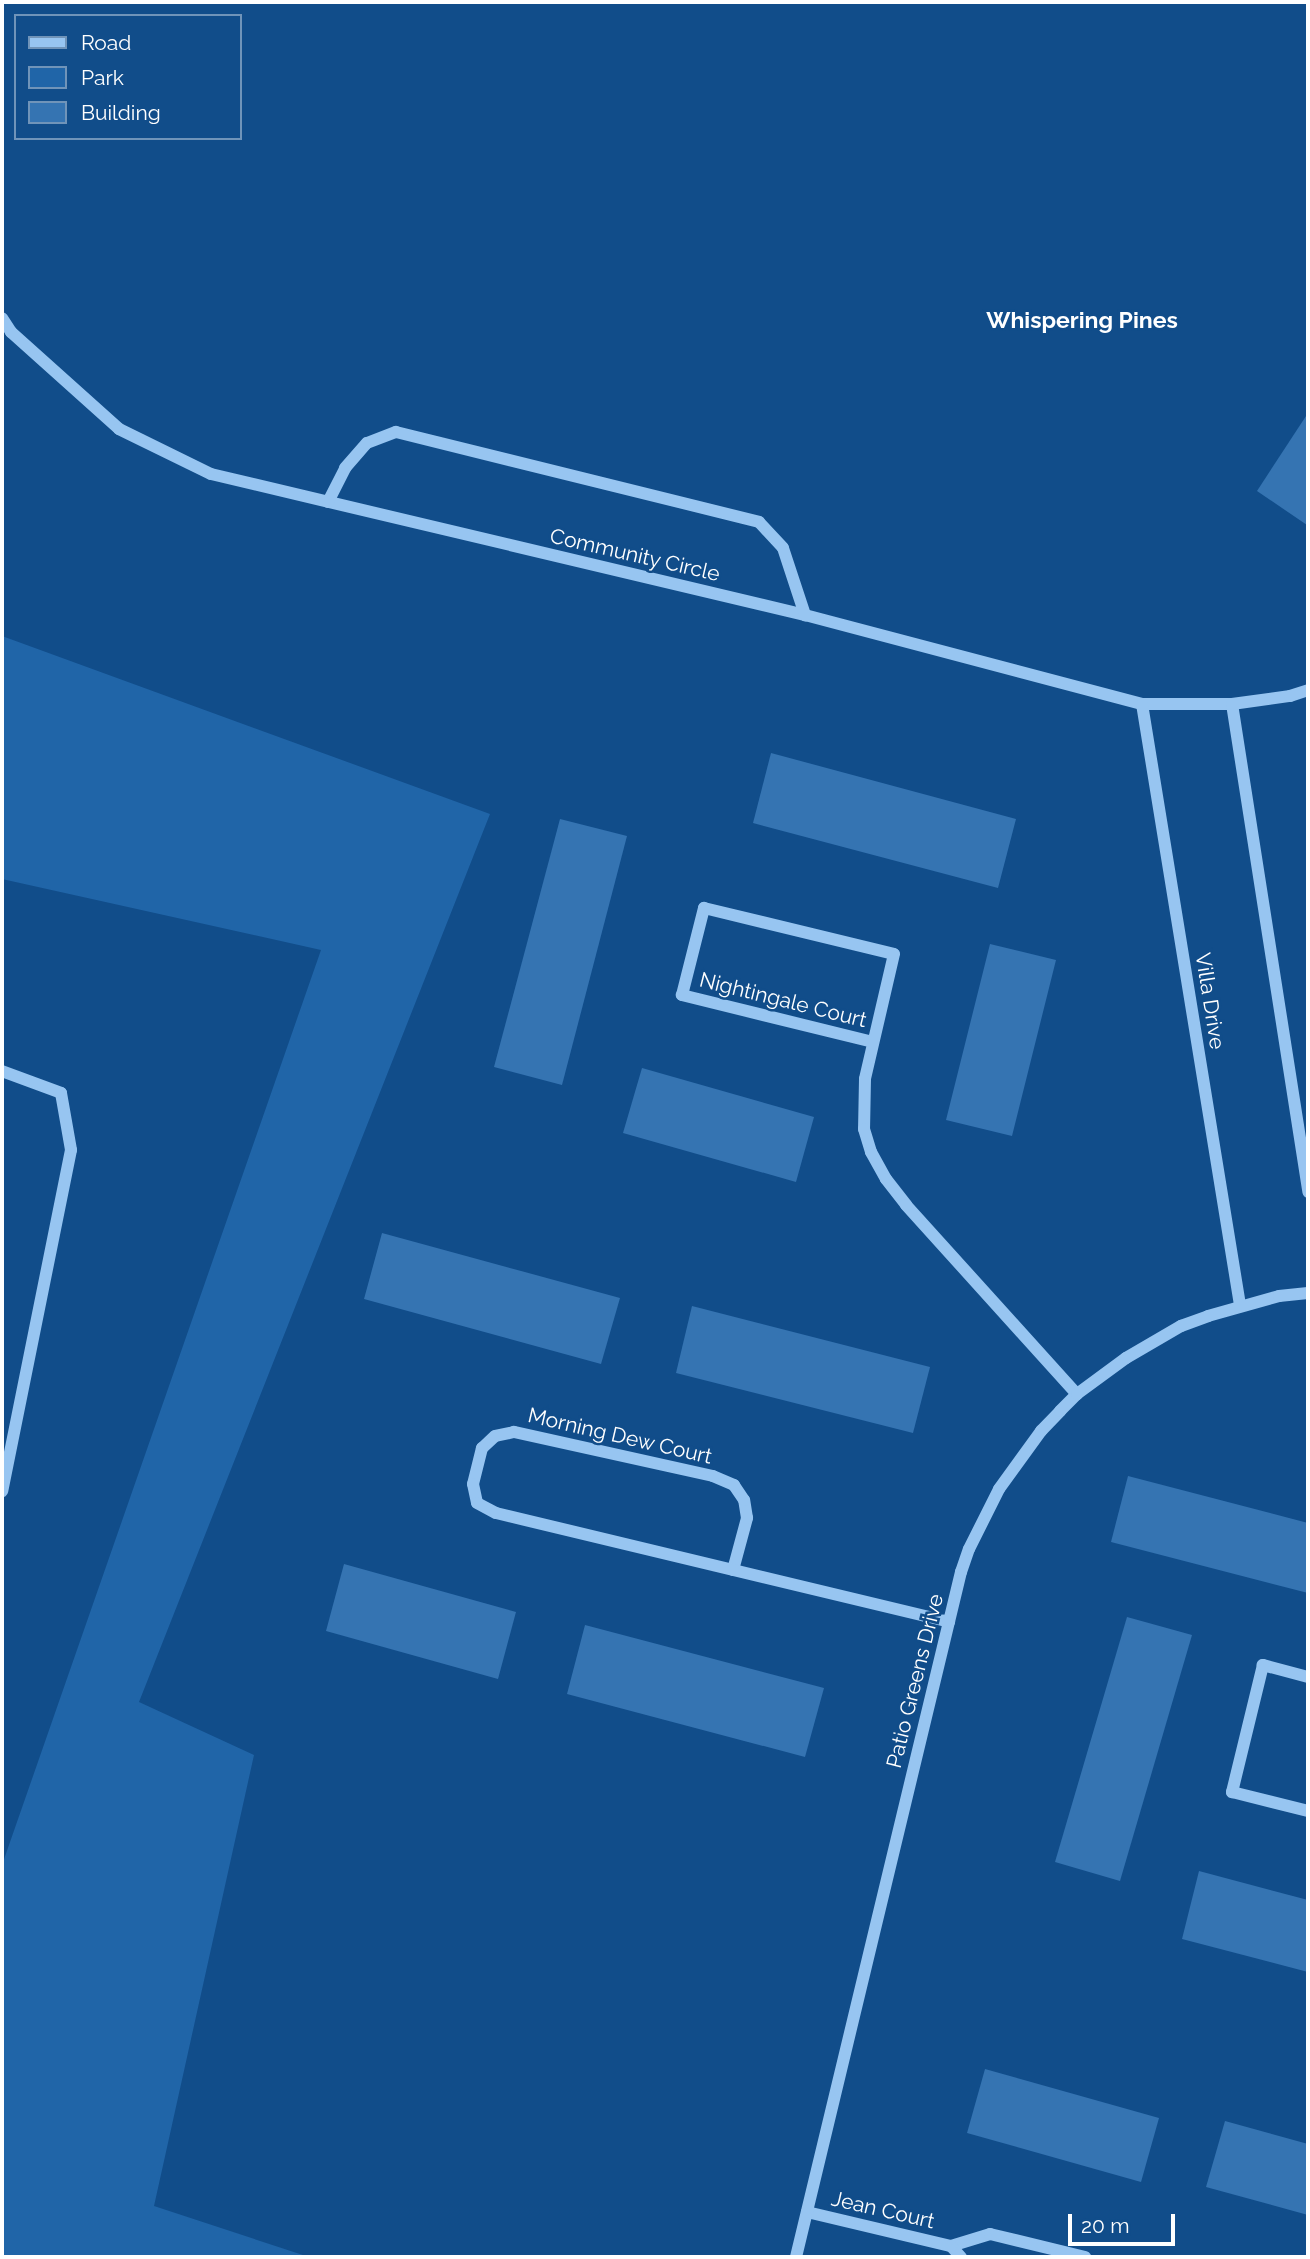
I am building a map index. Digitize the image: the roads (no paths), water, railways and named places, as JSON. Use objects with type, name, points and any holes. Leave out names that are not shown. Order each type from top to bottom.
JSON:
[{"type":"street","name":"Community Circle","points":[[2,318],[11,332],[119,429],[211,474],[805,615],[1142,704],[1232,704],[1290,696],[1308,690]]},
{"type":"street","points":[[328,502],[345,468],[367,443],[396,432],[760,522],[783,548],[805,615]]},
{"type":"street","name":"Villa Drive","points":[[1142,704],[1240,1305]]},
{"type":"street","points":[[1232,704],[1308,1192]]},
{"type":"street","name":"Nightingale Court","points":[[873,1042],[682,995],[704,908],[894,954],[865,1079],[863,1120],[872,1152],[886,1179],[1077,1394]]},
{"type":"street","points":[[2,1071],[61,1093],[71,1150],[2,1491]]},
{"type":"street","name":"Patio Greens Drive","points":[[796,2257],[949,1622],[969,1549],[999,1489],[1041,1431],[1077,1394],[1153,1341],[1181,1326],[1240,1305],[1308,1293]]},
{"type":"street","name":"Morning Dew Court","points":[[733,1570],[747,1518],[744,1500],[734,1485],[713,1476],[514,1432],[495,1436],[482,1448],[473,1484],[477,1503],[496,1513],[949,1622]]},
{"type":"street","points":[[1308,1677],[1263,1665],[1232,1793],[1308,1811]]},
{"type":"street","name":"Jean Court","points":[[807,2212],[951,2246],[990,2234],[1085,2257]]},
{"type":"street","name":"Jean Court","points":[[951,2246],[961,2257]]},
{"type":"district","name":"Whispering Pines","points":[[1082,320]]}]
